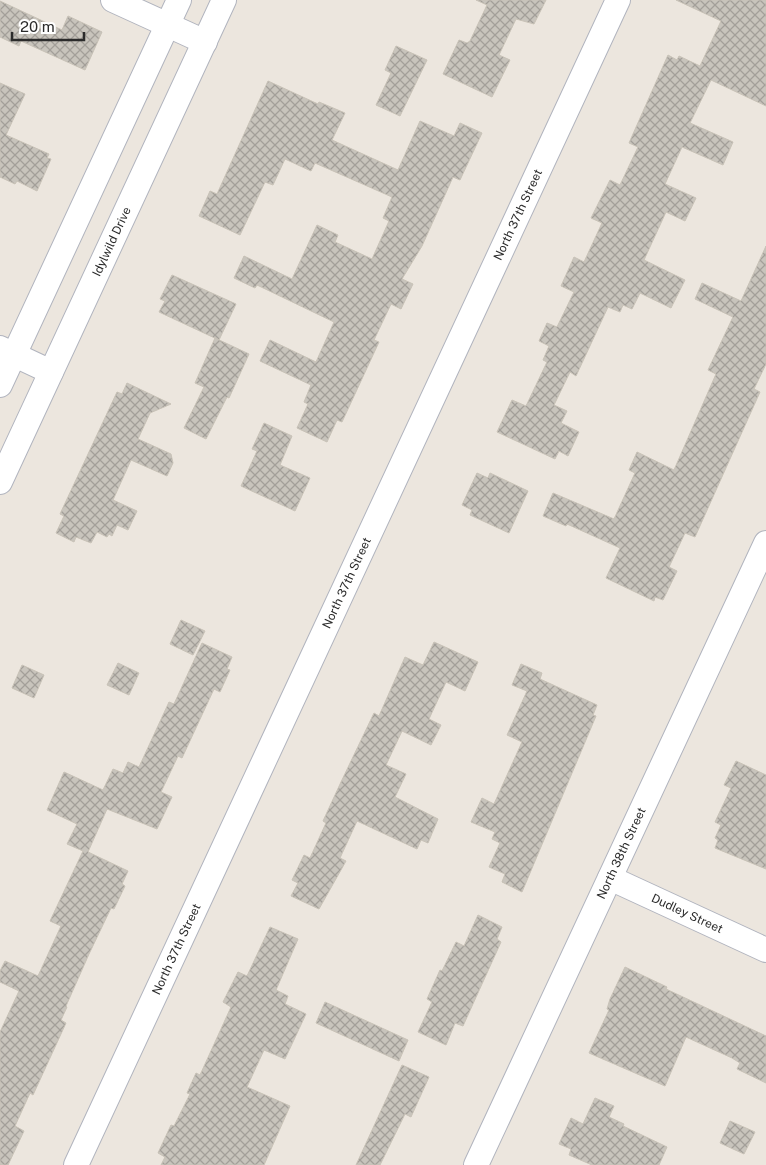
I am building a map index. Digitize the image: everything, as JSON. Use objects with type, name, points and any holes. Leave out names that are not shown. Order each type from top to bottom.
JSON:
[{"type":"street","points":[[113,0],[205,42]]},
{"type":"street","points":[[0,385],[7,352],[179,0]]},
{"type":"street","name":"Idylwild Drive","points":[[0,482],[224,0]]},
{"type":"street","name":"North 37th Street","points":[[76,1165],[618,0]]},
{"type":"street","points":[[7,352],[51,372]]},
{"type":"street","name":"North 38th Street","points":[[476,1165],[766,542]]},
{"type":"street","name":"Dudley Street","points":[[610,878],[766,950]]},
{"type":"building","points":[[476,0],[546,0],[534,24],[516,19],[499,55],[510,60],[492,97],[443,74],[459,40],[467,43],[470,41],[487,5]]},
{"type":"building","points":[[676,0],[766,0],[766,106],[711,80],[690,123],[733,142],[723,165],[682,147],[665,184],[696,198],[685,221],[666,212],[644,260],[685,280],[671,308],[640,293],[632,309],[623,305],[620,312],[608,307],[576,376],[570,372],[554,405],[567,411],[561,423],[579,432],[568,456],[559,451],[555,459],[497,432],[512,400],[526,406],[547,362],[543,360],[549,346],[539,341],[547,323],[557,327],[574,292],[561,286],[574,257],[584,262],[602,223],[591,218],[610,180],[620,185],[638,147],[629,143],[668,55],[677,60],[679,56],[700,66],[721,21]]},
{"type":"building","points":[[0,1],[62,30],[68,16],[102,32],[85,70],[21,41],[19,46],[0,37]]},
{"type":"building","points":[[396,46],[427,60],[400,116],[376,105],[391,73],[385,70]]},
{"type":"building","points":[[268,81],[318,104],[319,102],[345,113],[332,140],[398,170],[420,121],[454,136],[460,123],[482,133],[460,180],[453,177],[422,246],[402,279],[413,284],[401,309],[391,304],[374,340],[379,342],[342,422],[337,420],[327,442],[297,428],[308,404],[304,402],[311,385],[260,361],[270,340],[316,362],[334,322],[257,285],[255,288],[234,278],[244,256],[292,279],[317,225],[338,235],[335,242],[372,259],[389,221],[383,218],[392,197],[315,163],[311,171],[285,159],[273,185],[265,182],[240,235],[199,216],[210,191],[217,194]]},
{"type":"building","points":[[0,83],[25,94],[6,135],[49,154],[47,158],[51,159],[37,191],[17,181],[15,184],[0,177]]},
{"type":"building","points":[[766,246],[766,364],[754,389],[760,392],[695,537],[685,533],[669,567],[677,571],[663,600],[655,597],[654,601],[606,578],[620,548],[567,524],[566,526],[543,516],[553,493],[614,519],[635,473],[629,470],[637,452],[674,470],[716,374],[708,370],[733,317],[695,299],[702,283],[741,301]]},
{"type":"building","points":[[172,275],[236,304],[219,340],[159,312],[165,301],[160,299]]},
{"type":"building","points":[[215,338],[249,354],[229,398],[227,397],[206,439],[184,428],[204,387],[195,383]]},
{"type":"building","points":[[127,383],[171,404],[150,413],[138,439],[171,454],[173,463],[167,476],[131,460],[113,500],[137,511],[128,530],[117,525],[112,536],[109,534],[107,537],[97,532],[91,543],[76,537],[74,542],[56,533],[64,516],[60,514],[117,392],[122,394]]},
{"type":"building","points":[[264,423],[292,436],[280,465],[310,478],[295,511],[241,486],[257,451],[252,449]]},
{"type":"building","points":[[477,473],[488,478],[490,473],[528,491],[509,533],[470,515],[472,510],[462,505]]},
{"type":"building","points":[[181,620],[205,631],[193,655],[170,644]]},
{"type":"building","points":[[434,642],[478,662],[465,691],[446,682],[429,719],[441,725],[431,745],[402,731],[386,765],[406,774],[395,797],[438,819],[428,843],[421,840],[417,849],[357,821],[340,858],[346,861],[319,909],[291,896],[298,883],[292,880],[304,855],[310,858],[326,823],[323,821],[341,782],[374,713],[379,716],[405,657],[423,665]]},
{"type":"building","points":[[202,643],[232,657],[227,669],[230,670],[220,692],[214,689],[182,758],[178,756],[161,792],[172,797],[157,829],[107,809],[88,852],[128,871],[122,884],[125,886],[114,909],[111,908],[89,954],[61,1020],[66,1023],[33,1095],[30,1093],[15,1126],[24,1131],[8,1165],[0,1165],[0,1032],[19,991],[0,982],[0,971],[5,961],[38,976],[61,926],[50,921],[83,851],[67,844],[77,824],[47,810],[64,772],[103,790],[113,769],[123,773],[128,762],[139,767],[169,702],[174,704]]},
{"type":"building","points":[[118,663],[139,673],[129,695],[107,685]]},
{"type":"building","points":[[521,664],[542,673],[540,679],[597,705],[593,715],[596,716],[522,892],[502,882],[505,874],[489,867],[500,843],[492,839],[495,832],[471,822],[482,798],[494,804],[522,742],[507,735],[527,691],[512,685]]},
{"type":"building","points":[[22,665],[44,675],[34,698],[12,688]]},
{"type":"building","points":[[736,761],[766,775],[766,869],[715,848],[718,840],[715,838],[721,825],[715,822],[731,788],[724,785]]},
{"type":"building","points":[[478,915],[502,927],[497,939],[501,942],[463,1026],[455,1023],[446,1045],[418,1032],[432,1002],[427,999],[440,970],[442,971],[456,942],[464,946]]},
{"type":"building","points":[[270,927],[298,939],[276,990],[288,996],[285,1004],[306,1014],[285,1059],[264,1050],[247,1087],[290,1106],[264,1165],[161,1165],[165,1157],[158,1153],[171,1125],[174,1126],[190,1094],[187,1093],[196,1073],[200,1075],[231,1007],[223,1002],[238,972],[247,976]]},
{"type":"building","points":[[625,967],[667,987],[666,989],[766,1036],[766,1083],[737,1069],[740,1063],[732,1058],[686,1037],[665,1086],[589,1053],[609,1010],[607,1009],[610,999]]},
{"type":"building","points":[[325,1002],[408,1040],[399,1061],[316,1023]]},
{"type":"building","points":[[402,1065],[429,1077],[411,1117],[405,1114],[380,1165],[356,1165]]},
{"type":"building","points":[[595,1098],[614,1106],[609,1117],[624,1124],[623,1126],[667,1147],[659,1165],[592,1165],[569,1155],[571,1149],[559,1144],[571,1118],[583,1124]]},
{"type":"building","points":[[730,1121],[755,1132],[744,1154],[720,1143]]}]
